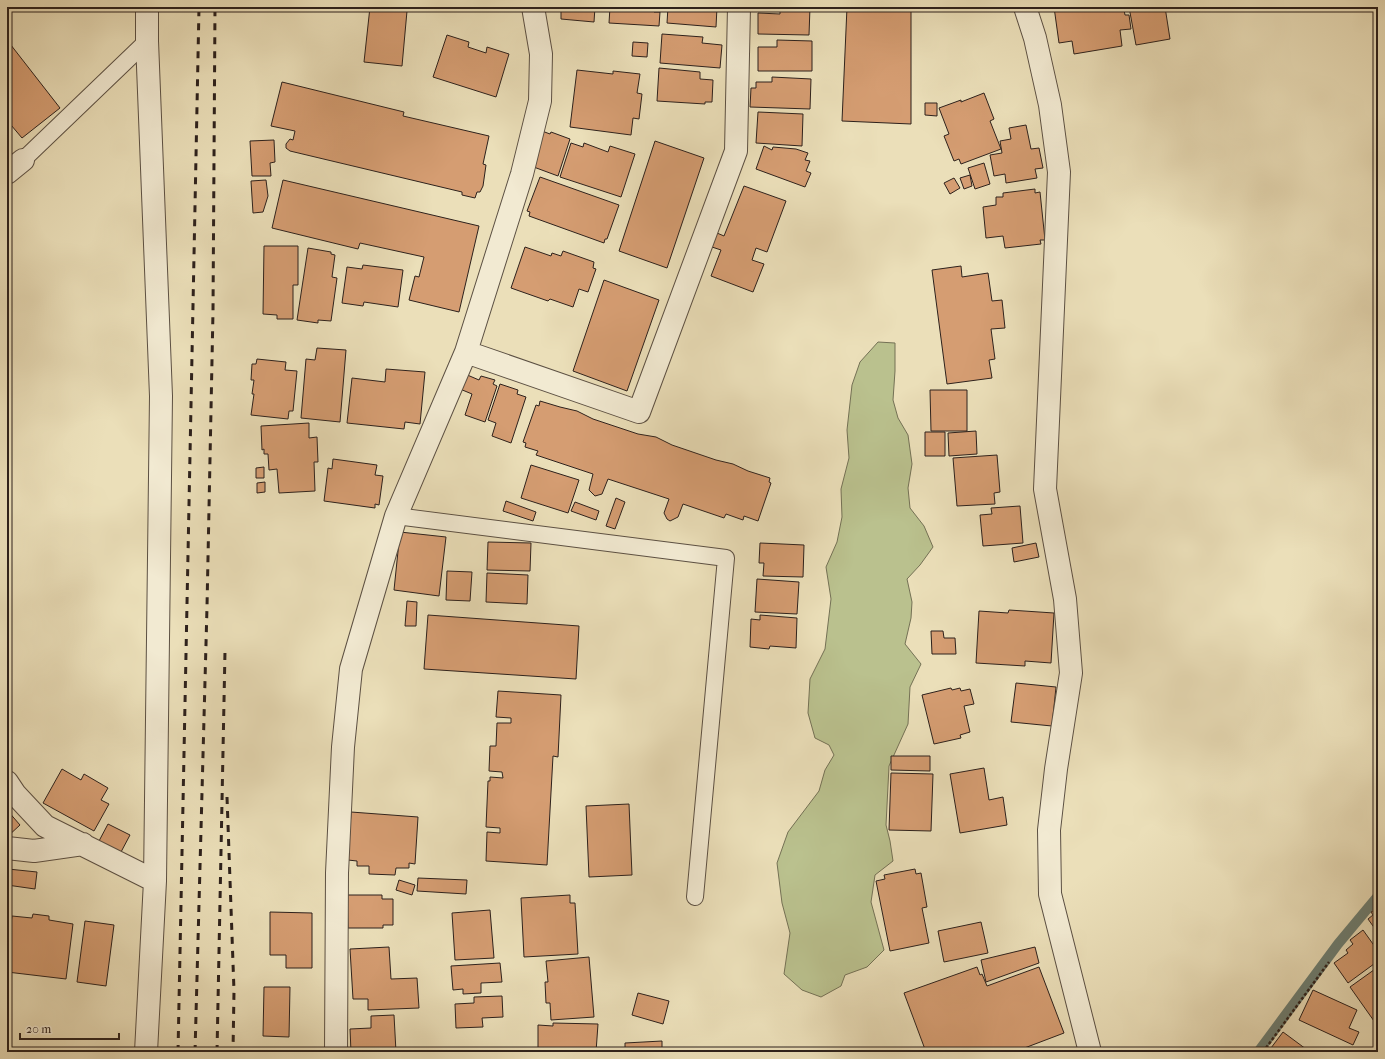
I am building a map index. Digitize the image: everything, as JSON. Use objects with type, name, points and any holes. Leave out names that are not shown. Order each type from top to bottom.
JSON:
[{"type":"street","points":[[146,1052],[155,881],[161,396],[147,41],[147,7]]},
{"type":"street","points":[[336,1052],[337,872],[343,748],[351,669],[396,516],[466,352],[522,174],[540,101],[541,54],[533,7]]},
{"type":"street","points":[[466,352],[639,412],[736,151],[739,7]]},
{"type":"street","points":[[1024,7],[1035,38],[1050,105],[1059,172],[1045,489],[1065,599],[1071,673],[1056,769],[1049,830],[1050,894],[1090,1052]]},
{"type":"street","points":[[7,782],[15,794],[45,826],[155,881]]},
{"type":"street","points":[[7,848],[34,851],[83,844]]},
{"type":"lane","points":[[15,166],[147,41]]},
{"type":"lane","points":[[396,516],[726,558],[696,897]]},
{"type":"path","points":[[1263,1052],[1329,962]]},
{"type":"green space","points":[[878,342],[895,343],[893,400],[898,418],[908,435],[912,464],[908,488],[910,508],[924,526],[933,547],[920,565],[907,579],[912,602],[911,618],[905,644],[921,664],[910,687],[908,724],[889,766],[886,825],[893,861],[875,875],[871,902],[884,950],[867,967],[845,975],[841,986],[821,997],[802,990],[784,974],[790,933],[782,903],[777,863],[788,832],[819,791],[825,770],[834,755],[829,745],[815,738],[808,713],[810,679],[825,649],[831,599],[826,567],[837,542],[842,517],[841,489],[849,458],[847,430],[852,385],[860,362]]},
{"type":"building","points":[[370,7],[407,11],[402,66],[364,62]]},
{"type":"building","points":[[561,7],[595,7],[594,22],[561,19]]},
{"type":"building","points":[[610,7],[655,7],[654,12],[660,12],[659,26],[609,23]]},
{"type":"building","points":[[668,7],[717,7],[716,27],[667,23]]},
{"type":"building","points":[[780,7],[810,7],[809,35],[758,34],[758,13],[780,14]]},
{"type":"building","points":[[847,7],[911,7],[911,124],[842,121]]},
{"type":"building","points":[[1037,7],[1047,7],[1048,9],[1038,12]]},
{"type":"building","points":[[1054,7],[1121,7],[1121,11],[1124,10],[1125,15],[1129,15],[1131,29],[1120,30],[1122,46],[1074,54],[1072,41],[1059,43]]},
{"type":"building","points":[[1129,7],[1165,7],[1170,39],[1136,45]]},
{"type":"building","points":[[662,34],[703,37],[702,43],[722,45],[720,68],[660,63]]},
{"type":"building","points":[[447,35],[469,42],[468,47],[486,53],[487,47],[509,54],[496,97],[433,77]]},
{"type":"building","points":[[7,40],[60,108],[22,138],[11,125],[7,128]]},
{"type":"building","points":[[777,40],[812,41],[812,71],[758,71],[758,47],[777,47]]},
{"type":"building","points":[[633,42],[648,43],[647,57],[632,56]]},
{"type":"building","points":[[659,68],[700,72],[700,79],[713,80],[712,102],[705,102],[705,104],[657,101]]},
{"type":"building","points":[[577,70],[613,74],[613,71],[640,74],[637,93],[642,94],[639,119],[633,118],[631,135],[570,127]]},
{"type":"building","points":[[772,77],[811,79],[810,109],[750,107],[751,88],[756,88],[756,82],[772,82]]},
{"type":"building","points":[[282,82],[404,112],[403,116],[489,136],[483,164],[486,165],[483,186],[480,192],[477,192],[475,198],[462,195],[462,192],[290,151],[286,148],[286,144],[290,139],[293,140],[295,131],[271,126]]},
{"type":"building","points":[[984,93],[994,119],[990,121],[1001,149],[961,164],[959,159],[954,161],[944,136],[949,134],[939,108],[961,100],[961,102]]},
{"type":"building","points":[[925,103],[937,103],[937,116],[925,115]]},
{"type":"building","points":[[758,112],[803,114],[802,146],[756,143]]},
{"type":"building","points":[[1026,125],[1031,149],[1039,148],[1043,168],[1035,169],[1037,178],[1006,183],[1005,174],[994,176],[990,155],[1002,153],[1000,141],[1011,139],[1009,128]]},
{"type":"building","points":[[542,131],[550,134],[551,132],[570,139],[558,176],[531,166]]},
{"type":"building","points":[[274,140],[275,162],[270,163],[271,176],[252,176],[250,141]]},
{"type":"building","points":[[655,141],[704,158],[667,268],[619,251]]},
{"type":"building","points":[[571,143],[583,147],[584,143],[608,152],[610,146],[635,154],[621,197],[560,177]]},
{"type":"building","points":[[764,146],[772,150],[773,147],[796,149],[808,153],[805,160],[810,161],[806,171],[811,173],[805,187],[756,169]]},
{"type":"building","points":[[984,163],[990,184],[975,189],[968,168]]},
{"type":"building","points":[[970,175],[972,186],[964,189],[960,178]]},
{"type":"building","points":[[540,177],[619,205],[607,239],[605,239],[604,243],[529,216],[530,212],[527,211]]},
{"type":"building","points":[[954,178],[960,188],[950,194],[944,183]]},
{"type":"building","points":[[266,180],[268,196],[263,212],[253,213],[251,181]]},
{"type":"building","points":[[283,180],[479,226],[459,312],[409,300],[415,276],[419,277],[424,257],[360,243],[358,249],[272,228]]},
{"type":"building","points":[[744,186],[786,201],[767,252],[756,248],[752,260],[764,264],[753,292],[711,276],[721,250],[712,247],[717,233],[724,236]]},
{"type":"building","points":[[1035,189],[1035,193],[1040,192],[1045,240],[1040,240],[1041,244],[1005,248],[1003,236],[986,238],[983,207],[996,205],[996,197],[1003,197],[1003,193]]},
{"type":"building","points":[[264,246],[298,246],[298,285],[293,285],[293,319],[277,319],[277,315],[263,314]]},
{"type":"building","points":[[525,247],[551,256],[552,253],[561,256],[563,251],[594,262],[593,268],[596,269],[588,292],[579,289],[573,307],[550,299],[548,301],[511,288]]},
{"type":"building","points":[[308,248],[331,252],[331,254],[335,255],[332,277],[337,278],[331,321],[318,320],[318,323],[297,320]]},
{"type":"building","points":[[363,265],[403,270],[398,307],[364,302],[363,306],[342,303],[347,267],[362,269]]},
{"type":"building","points":[[961,266],[962,277],[988,273],[992,301],[1002,300],[1005,328],[991,329],[995,359],[989,360],[992,378],[947,384],[932,270]]},
{"type":"building","points":[[604,280],[659,300],[627,391],[573,371]]},
{"type":"building","points":[[317,348],[346,350],[340,422],[301,418],[306,359],[315,360]]},
{"type":"building","points":[[257,359],[286,362],[285,370],[297,371],[293,411],[289,411],[288,419],[251,415],[254,394],[252,394],[254,380],[251,380],[252,364],[256,364]]},
{"type":"building","points":[[386,369],[425,372],[420,424],[405,422],[404,429],[347,423],[352,378],[385,382]]},
{"type":"building","points":[[465,374],[479,380],[481,376],[495,380],[493,384],[497,386],[485,422],[465,415],[472,394],[460,389]]},
{"type":"building","points":[[500,384],[518,390],[517,394],[526,397],[511,443],[492,436],[496,423],[488,420]]},
{"type":"building","points":[[930,390],[967,390],[967,431],[931,431]]},
{"type":"building","points":[[540,401],[577,411],[593,419],[638,434],[656,437],[672,445],[716,460],[733,464],[748,471],[770,478],[769,482],[771,483],[758,521],[744,516],[743,520],[726,514],[724,518],[683,504],[678,517],[670,521],[664,513],[669,499],[608,479],[602,494],[595,496],[589,490],[593,474],[536,455],[538,451],[525,447],[526,443],[523,442],[536,405],[539,406]]},
{"type":"building","points":[[309,423],[309,438],[317,437],[318,462],[314,462],[315,491],[279,493],[277,469],[269,470],[268,454],[264,454],[264,449],[262,450],[261,426]]},
{"type":"building","points":[[976,431],[977,454],[949,456],[948,433]]},
{"type":"building","points":[[925,432],[945,432],[945,456],[925,456]]},
{"type":"building","points":[[997,455],[1000,492],[994,493],[995,504],[957,506],[953,458]]},
{"type":"building","points":[[333,459],[377,465],[375,475],[383,476],[379,505],[375,504],[375,508],[324,501],[328,468],[332,469]]},
{"type":"building","points":[[531,465],[579,480],[568,513],[521,498]]},
{"type":"building","points":[[264,467],[264,478],[256,478],[256,468]]},
{"type":"building","points":[[265,482],[265,492],[257,493],[257,483]]},
{"type":"building","points":[[616,498],[625,502],[615,529],[606,526]]},
{"type":"building","points":[[506,501],[536,512],[533,521],[503,511]]},
{"type":"building","points":[[575,502],[599,511],[596,520],[571,511]]},
{"type":"building","points":[[1020,506],[1023,543],[983,546],[980,515],[992,514],[991,508]]},
{"type":"building","points":[[400,532],[446,537],[439,596],[394,590]]},
{"type":"building","points":[[488,542],[531,543],[530,571],[487,570]]},
{"type":"building","points":[[760,543],[804,545],[803,577],[763,576],[764,563],[759,563]]},
{"type":"building","points":[[1036,543],[1039,557],[1014,562],[1012,548]]},
{"type":"building","points":[[447,571],[472,572],[470,601],[446,600]]},
{"type":"building","points":[[487,573],[528,575],[527,604],[486,602]]},
{"type":"building","points":[[757,579],[799,582],[797,614],[755,612]]},
{"type":"building","points":[[407,601],[417,602],[416,626],[405,626]]},
{"type":"building","points":[[1009,610],[1054,613],[1051,663],[1025,661],[1025,666],[976,663],[979,611],[1008,613]]},
{"type":"building","points":[[428,615],[579,626],[576,679],[424,669]]},
{"type":"building","points":[[760,615],[797,618],[796,648],[770,646],[769,649],[750,647],[751,619],[760,620]]},
{"type":"building","points":[[931,631],[943,631],[944,638],[955,638],[956,654],[932,654]]},
{"type":"building","points":[[1016,683],[1056,687],[1052,726],[1011,722]]},
{"type":"building","points":[[951,688],[952,690],[960,688],[961,691],[970,689],[974,704],[964,706],[970,732],[960,735],[961,738],[934,744],[922,695]]},
{"type":"building","points":[[498,691],[561,695],[558,757],[553,756],[547,865],[486,861],[487,832],[500,833],[500,828],[486,827],[488,781],[490,781],[490,777],[503,778],[502,772],[489,771],[490,746],[496,746],[497,723],[511,723],[511,718],[496,717]]},
{"type":"building","points":[[891,756],[930,756],[930,771],[891,770]]},
{"type":"building","points":[[984,768],[989,800],[1003,797],[1007,825],[960,833],[950,774]]},
{"type":"building","points":[[62,769],[81,780],[84,774],[108,788],[101,800],[109,804],[94,831],[43,803]]},
{"type":"building","points":[[891,773],[933,774],[931,831],[889,830]]},
{"type":"building","points":[[629,804],[632,875],[589,877],[586,806]]},
{"type":"building","points":[[7,810],[20,825],[7,837]]},
{"type":"building","points":[[351,812],[418,817],[415,864],[409,863],[409,868],[396,868],[395,875],[369,874],[369,866],[357,866],[357,861],[348,860]]},
{"type":"building","points":[[108,824],[130,835],[121,852],[99,841]]},
{"type":"building","points":[[8,869],[37,872],[35,889],[7,885]]},
{"type":"building","points":[[915,869],[916,874],[921,873],[927,907],[922,908],[929,943],[890,951],[876,881],[885,879],[884,875]]},
{"type":"building","points":[[418,878],[467,880],[466,894],[417,891]]},
{"type":"building","points":[[399,880],[415,885],[412,895],[396,890]]},
{"type":"building","points":[[347,895],[382,895],[382,899],[393,899],[393,925],[383,925],[383,928],[348,928]]},
{"type":"building","points":[[570,895],[570,903],[575,903],[578,954],[524,957],[521,898]]},
{"type":"building","points":[[1378,908],[1378,933],[1368,919],[1373,915],[1371,912]]},
{"type":"building","points":[[490,910],[494,958],[455,960],[452,913]]},
{"type":"building","points":[[270,912],[312,913],[312,968],[286,968],[286,955],[270,955]]},
{"type":"building","points":[[33,914],[49,916],[49,920],[73,924],[66,979],[7,972],[8,923],[11,924],[12,916],[32,918]]},
{"type":"building","points":[[85,921],[114,925],[106,986],[77,982]]},
{"type":"building","points":[[981,922],[988,953],[944,962],[938,931]]},
{"type":"building","points":[[1363,930],[1378,951],[1378,961],[1348,983],[1334,963],[1348,953],[1346,950],[1353,944],[1350,940]]},
{"type":"building","points":[[389,947],[391,979],[417,978],[419,1008],[368,1010],[368,999],[353,999],[350,949]]},
{"type":"building","points":[[1035,947],[1039,963],[986,982],[981,960]]},
{"type":"building","points":[[589,957],[594,1017],[551,1020],[550,1003],[546,1003],[545,982],[548,982],[546,961]]},
{"type":"building","points":[[500,963],[502,982],[481,983],[481,993],[463,994],[463,989],[453,990],[451,966]]},
{"type":"building","points":[[977,967],[987,986],[1039,967],[1064,1033],[1014,1052],[926,1052],[904,993]]},
{"type":"building","points":[[1378,967],[1378,1018],[1374,1021],[1350,987]]},
{"type":"building","points":[[264,987],[290,987],[289,1037],[263,1036]]},
{"type":"building","points":[[1313,990],[1357,1010],[1349,1028],[1359,1032],[1353,1045],[1299,1020]]},
{"type":"building","points":[[638,993],[669,1001],[663,1024],[632,1015]]},
{"type":"building","points":[[502,996],[503,1017],[482,1018],[483,1027],[456,1028],[455,1004],[474,1003],[474,997]]},
{"type":"building","points":[[394,1015],[396,1052],[351,1052],[350,1029],[371,1028],[371,1016]]},
{"type":"building","points":[[553,1023],[598,1024],[596,1052],[538,1049],[538,1025],[553,1026]]},
{"type":"building","points":[[1283,1032],[1310,1052],[1268,1052]]},
{"type":"building","points":[[662,1041],[662,1048],[666,1048],[666,1052],[620,1052],[620,1050],[625,1050],[625,1043]]},
{"type":"building","points":[[312,1050],[312,1052],[254,1052]]},
{"type":"waterway","points":[[1258,1052],[1338,944],[1378,896]]},
{"type":"railway","points":[[178,1052],[199,7]]},
{"type":"railway","points":[[195,1052],[213,311],[215,7]]},
{"type":"railway","points":[[217,1052],[225,651]]},
{"type":"railway","points":[[227,797],[234,991],[233,1052]]}]
